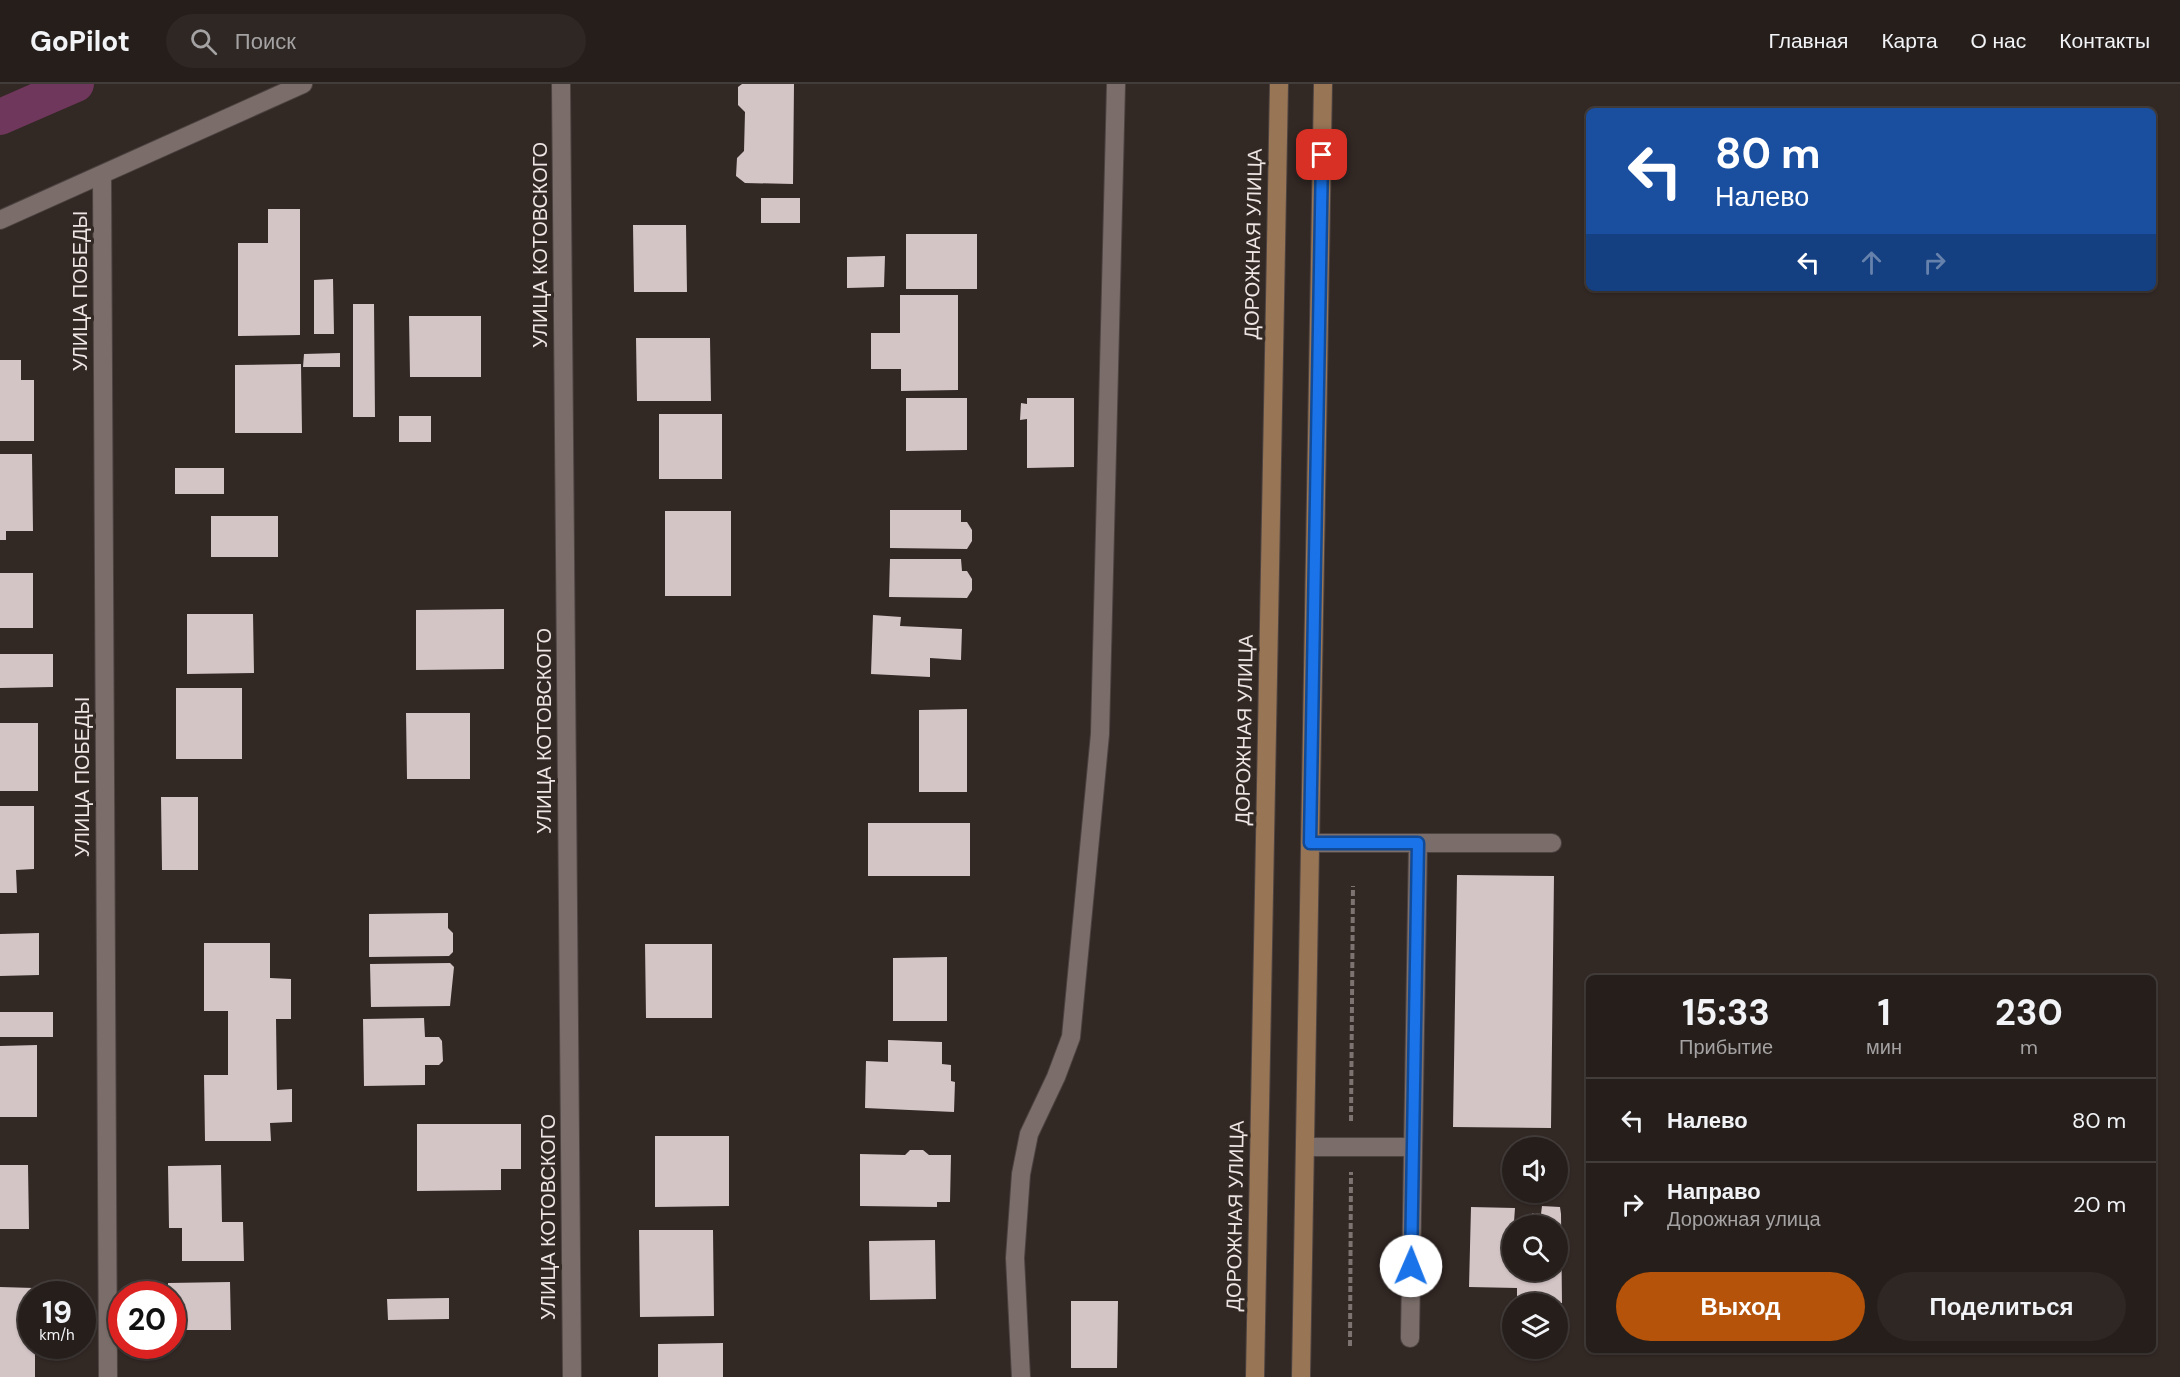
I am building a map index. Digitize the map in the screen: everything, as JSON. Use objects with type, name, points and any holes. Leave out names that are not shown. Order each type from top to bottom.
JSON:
[{"type":"main road","name":"ДОРОЖНАЯ УЛИЦА","points":[[1255,1377],[1279,84]]},
{"type":"main road","points":[[1301,1377],[1323,84]]},
{"type":"street","points":[[0,220],[303,84]]},
{"type":"street","name":"УЛИЦА КОТОВСКОГО","points":[[561,84],[572,1377]]},
{"type":"street","points":[[1021,1377],[1015,1258],[1021,1174],[1029,1134],[1056,1077],[1071,1037],[1100,734],[1116,84]]},
{"type":"street","name":"УЛИЦА ПОБЕДЫ","points":[[102,176],[108,1377]]},
{"type":"street","points":[[1310,843],[1552,843]]},
{"type":"street","points":[[1410,1338],[1418,843]]},
{"type":"street","points":[[1305,1147],[1413,1146]]},
{"type":"path","points":[[1351,1133],[1353,886]]},
{"type":"path","points":[[1350,1346],[1351,1165]]},
{"type":"building","points":[[742,84],[794,84],[793,184],[745,183],[736,176],[737,158],[744,151],[745,112],[738,105],[738,87]]},
{"type":"building","points":[[761,198],[800,198],[800,223],[761,223]]},
{"type":"building","points":[[268,209],[300,209],[300,335],[238,336],[238,243],[268,243]]},
{"type":"building","points":[[633,225],[686,225],[687,292],[634,292]]},
{"type":"building","points":[[906,234],[977,234],[977,289],[906,289]]},
{"type":"building","points":[[885,256],[884,287],[847,288],[847,257]]},
{"type":"building","points":[[333,279],[334,334],[314,334],[314,280]]},
{"type":"building","points":[[900,295],[958,295],[958,390],[901,391],[901,369],[871,369],[871,333],[900,333]]},
{"type":"building","points":[[353,304],[374,304],[375,417],[353,417]]},
{"type":"building","points":[[409,316],[481,316],[481,377],[410,377]]},
{"type":"building","points":[[636,338],[710,338],[711,401],[637,401]]},
{"type":"building","points":[[340,353],[340,367],[303,367],[304,354]]},
{"type":"building","points":[[0,360],[21,360],[21,380],[34,380],[34,441],[0,441]]},
{"type":"building","points":[[301,364],[302,433],[235,433],[235,365]]},
{"type":"building","points":[[906,398],[967,398],[967,450],[906,451]]},
{"type":"building","points":[[1027,398],[1074,398],[1074,467],[1027,468],[1027,419],[1020,420],[1021,403],[1027,404]]},
{"type":"building","points":[[659,414],[722,414],[722,479],[659,479]]},
{"type":"building","points":[[399,416],[431,416],[431,442],[399,442]]},
{"type":"building","points":[[0,454],[32,454],[33,531],[6,531],[6,540],[0,540]]},
{"type":"building","points":[[175,468],[224,468],[224,494],[175,494]]},
{"type":"building","points":[[890,510],[961,510],[961,522],[967,522],[972,530],[972,541],[967,549],[890,548]]},
{"type":"building","points":[[665,511],[731,511],[731,596],[665,596]]},
{"type":"building","points":[[211,516],[278,516],[278,557],[211,557]]},
{"type":"building","points":[[890,559],[961,559],[962,571],[967,571],[972,579],[972,590],[967,598],[889,597]]},
{"type":"building","points":[[0,573],[33,573],[33,628],[0,628]]},
{"type":"building","points":[[504,609],[504,669],[416,670],[416,610]]},
{"type":"building","points":[[187,614],[253,614],[254,673],[187,674]]},
{"type":"building","points":[[873,615],[901,617],[900,626],[962,629],[961,660],[930,658],[930,677],[871,674]]},
{"type":"building","points":[[0,654],[53,654],[53,687],[0,688]]},
{"type":"building","points":[[176,688],[242,688],[242,759],[176,759]]},
{"type":"building","points":[[967,709],[967,792],[919,792],[919,710]]},
{"type":"building","points":[[406,713],[470,713],[470,779],[407,779]]},
{"type":"building","points":[[0,723],[38,723],[38,791],[0,791]]},
{"type":"building","points":[[161,797],[198,797],[198,870],[162,870]]},
{"type":"building","points":[[0,806],[34,806],[34,869],[16,870],[17,893],[0,893]]},
{"type":"building","points":[[868,823],[970,823],[970,876],[868,876]]},
{"type":"building","points":[[1457,875],[1554,876],[1551,1128],[1453,1127]]},
{"type":"building","points":[[448,913],[448,928],[453,933],[453,952],[449,956],[369,957],[369,914]]},
{"type":"building","points":[[39,933],[39,975],[0,976],[0,934]]},
{"type":"building","points":[[204,943],[270,943],[270,978],[291,979],[291,1019],[276,1019],[277,1090],[292,1089],[292,1122],[270,1123],[271,1141],[205,1141],[204,1075],[228,1075],[228,1011],[204,1011]]},
{"type":"building","points":[[645,944],[712,944],[712,1018],[646,1018]]},
{"type":"building","points":[[947,957],[947,1021],[893,1021],[893,958]]},
{"type":"building","points":[[450,963],[454,967],[450,1006],[371,1007],[370,964]]},
{"type":"building","points":[[0,1012],[53,1012],[53,1037],[0,1037]]},
{"type":"building","points":[[424,1018],[425,1037],[439,1037],[442,1041],[443,1061],[439,1065],[425,1065],[425,1085],[364,1086],[363,1019]]},
{"type":"building","points":[[888,1040],[942,1042],[942,1064],[951,1065],[951,1081],[955,1082],[954,1112],[865,1108],[866,1061],[888,1062]]},
{"type":"building","points":[[37,1045],[37,1117],[0,1117],[0,1046]]},
{"type":"building","points":[[417,1124],[521,1124],[521,1169],[501,1169],[501,1190],[417,1191]]},
{"type":"building","points":[[655,1136],[729,1136],[729,1206],[655,1207]]},
{"type":"building","points":[[910,1150],[923,1150],[929,1155],[951,1155],[950,1202],[937,1202],[937,1207],[860,1206],[860,1154],[905,1155]]},
{"type":"building","points":[[0,1165],[28,1165],[29,1229],[0,1229]]},
{"type":"building","points":[[221,1165],[222,1222],[243,1222],[244,1261],[182,1261],[182,1228],[169,1228],[168,1166]]},
{"type":"building","points":[[1542,1206],[1560,1207],[1561,1215],[1532,1215],[1532,1213],[1541,1214]]},
{"type":"building","points":[[1471,1207],[1515,1208],[1514,1215],[1502,1215],[1502,1281],[1562,1281],[1562,1293],[1517,1293],[1517,1288],[1469,1287]]},
{"type":"building","points":[[639,1230],[713,1230],[714,1316],[640,1317]]},
{"type":"building","points":[[935,1240],[936,1299],[870,1300],[869,1241]]},
{"type":"building","points":[[230,1282],[231,1330],[186,1330],[186,1283]]},
{"type":"building","points":[[0,1287],[18,1288],[18,1359],[35,1359],[35,1377],[0,1377]]},
{"type":"building","points":[[449,1298],[449,1319],[388,1320],[387,1299]]},
{"type":"building","points":[[1071,1301],[1118,1301],[1117,1368],[1071,1368]]},
{"type":"building","points":[[723,1343],[723,1377],[658,1377],[658,1344]]},
{"type":"waterway","points":[[0,117],[76,84]]},
{"type":"route","points":[[1322,155],[1310,843],[1418,843],[1411,1266]]}]
